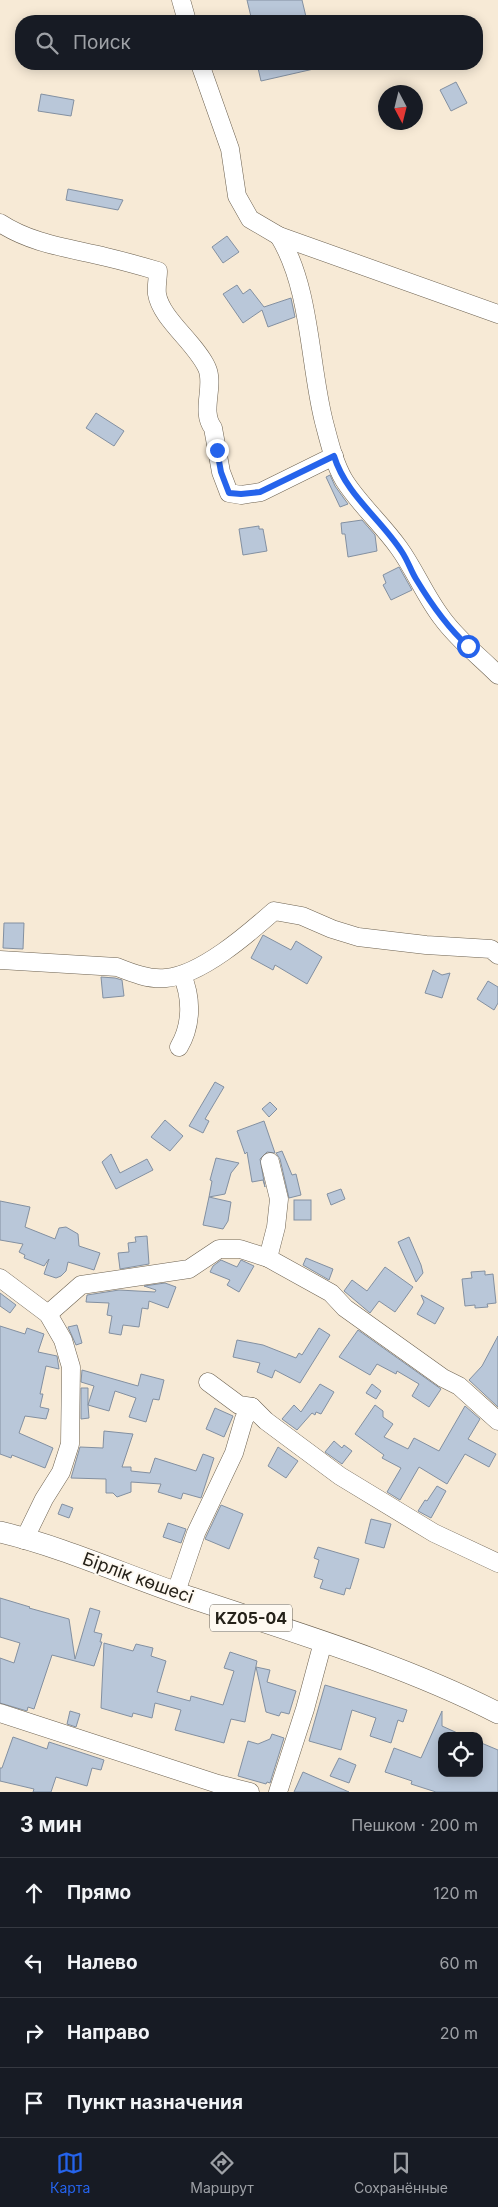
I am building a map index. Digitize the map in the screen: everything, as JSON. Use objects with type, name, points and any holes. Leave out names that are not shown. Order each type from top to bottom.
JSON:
[{"type":"main road","name":"Бірлік көшесі","points":[[0,1532],[70,1552],[176,1592],[323,1642],[425,1680],[498,1713]]},
{"type":"street","points":[[181,0],[185,15]]},
{"type":"street","points":[[202,70],[230,148],[237,196],[250,219],[279,236],[498,314]]},
{"type":"street","points":[[0,224],[15,233],[37,242],[108,257],[158,271],[157,295],[170,320],[198,351],[208,368],[211,383],[208,400],[210,423],[214,428],[221,472],[229,493],[260,492],[334,456]]},
{"type":"street","points":[[279,236],[286,248],[298,285],[314,378],[334,456],[343,478],[403,553],[416,579],[442,618],[455,634],[498,675]]},
{"type":"street","points":[[0,960],[117,967],[132,973],[165,978],[182,975],[242,938],[274,911],[302,916],[332,929],[358,937],[426,945],[492,949],[498,955]]},
{"type":"street","points":[[180,1047],[186,1037],[189,1020],[187,986],[182,975]]},
{"type":"street","points":[[268,1258],[276,1227],[279,1199],[270,1162]]},
{"type":"street","points":[[48,1314],[81,1284],[189,1269],[219,1249],[240,1249],[268,1258],[331,1293],[345,1308],[443,1378],[459,1386],[498,1421]]},
{"type":"street","points":[[0,1278],[48,1314],[63,1340],[71,1367],[70,1437],[61,1472],[44,1499],[24,1540]]},
{"type":"street","points":[[208,1382],[238,1405],[252,1407],[266,1420],[340,1476],[434,1533],[498,1563]]},
{"type":"street","points":[[176,1592],[196,1533],[234,1452],[244,1419],[252,1407]]},
{"type":"street","points":[[278,1792],[306,1709],[323,1642]]},
{"type":"street","points":[[0,1712],[218,1784],[250,1792]]},
{"type":"building","points":[[247,0],[302,0],[306,15],[251,15]]},
{"type":"building","points":[[258,70],[309,70],[261,81]]},
{"type":"building","points":[[456,82],[467,103],[451,111],[440,90]]},
{"type":"building","points":[[41,94],[74,100],[71,116],[38,111]]},
{"type":"building","points":[[68,189],[123,200],[118,210],[66,200]]},
{"type":"building","points":[[227,236],[239,252],[223,263],[212,247]]},
{"type":"building","points":[[237,285],[243,294],[250,289],[264,307],[291,298],[295,317],[268,327],[262,310],[243,323],[223,294]]},
{"type":"building","points":[[96,413],[124,431],[114,446],[86,428]]},
{"type":"building","points":[[330,475],[335,486],[348,504],[340,507],[326,477]]},
{"type":"building","points":[[362,520],[375,535],[377,551],[348,557],[345,534],[342,534],[341,523]]},
{"type":"building","points":[[259,526],[259,529],[263,529],[267,551],[243,555],[239,529]]},
{"type":"building","points":[[399,567],[412,590],[391,600],[383,585],[386,583],[383,575]]},
{"type":"building","points":[[4,923],[24,923],[23,949],[3,948]]},
{"type":"building","points":[[263,935],[291,950],[296,941],[322,957],[307,984],[275,965],[273,970],[251,958]]},
{"type":"building","points":[[433,970],[442,975],[450,973],[442,998],[425,993]]},
{"type":"building","points":[[101,977],[122,980],[124,996],[103,998]]},
{"type":"building","points":[[488,981],[498,987],[498,1003],[494,1010],[477,999]]},
{"type":"building","points":[[215,1082],[224,1087],[205,1119],[209,1121],[203,1133],[189,1126]]},
{"type":"building","points":[[270,1102],[277,1109],[269,1117],[262,1109]]},
{"type":"building","points":[[165,1120],[183,1136],[170,1151],[151,1137]]},
{"type":"building","points":[[264,1121],[275,1153],[267,1152],[260,1159],[265,1187],[263,1180],[252,1182],[247,1152],[245,1154],[237,1131]]},
{"type":"building","points":[[282,1151],[292,1175],[296,1174],[301,1195],[289,1198],[280,1159],[276,1153]]},
{"type":"building","points":[[111,1154],[120,1173],[147,1159],[153,1170],[116,1189],[102,1162]]},
{"type":"building","points":[[216,1158],[239,1163],[231,1173],[225,1194],[209,1197],[212,1181],[210,1180]]},
{"type":"building","points":[[341,1189],[345,1199],[331,1205],[327,1194]]},
{"type":"building","points":[[209,1197],[231,1202],[228,1221],[223,1229],[203,1225]]},
{"type":"building","points":[[294,1200],[311,1200],[311,1220],[294,1220]]},
{"type":"building","points":[[0,1201],[30,1207],[25,1227],[55,1239],[59,1228],[66,1227],[78,1234],[79,1246],[100,1253],[94,1270],[68,1262],[66,1271],[61,1276],[56,1278],[44,1274],[49,1259],[44,1266],[24,1258],[25,1255],[19,1252],[23,1244],[0,1240]]},
{"type":"building","points":[[147,1236],[149,1264],[120,1269],[118,1253],[129,1252],[128,1243],[136,1242],[135,1237]]},
{"type":"building","points":[[409,1237],[423,1273],[416,1282],[398,1242]]},
{"type":"building","points":[[306,1258],[333,1269],[329,1280],[303,1265]]},
{"type":"building","points":[[221,1260],[237,1267],[241,1260],[254,1266],[239,1292],[227,1285],[230,1280],[210,1272],[213,1266]]},
{"type":"building","points":[[385,1267],[413,1287],[395,1312],[379,1301],[370,1313],[344,1291],[352,1280],[367,1291]]},
{"type":"building","points":[[485,1271],[485,1275],[493,1274],[496,1303],[487,1304],[488,1307],[475,1308],[475,1305],[465,1306],[462,1279],[472,1278],[471,1272]]},
{"type":"building","points":[[165,1283],[176,1287],[168,1308],[149,1301],[148,1309],[142,1308],[139,1327],[123,1325],[121,1335],[109,1333],[112,1316],[107,1315],[109,1303],[86,1302],[87,1295],[119,1290],[155,1292],[156,1290],[144,1286]]},
{"type":"building","points":[[0,1293],[16,1305],[10,1313],[0,1306]]},
{"type":"building","points":[[421,1295],[444,1308],[435,1324],[417,1314],[424,1302]]},
{"type":"building","points":[[77,1325],[82,1343],[76,1345],[68,1327]]},
{"type":"building","points":[[0,1326],[25,1334],[27,1328],[44,1334],[38,1352],[57,1356],[59,1369],[46,1366],[40,1394],[43,1394],[40,1407],[49,1409],[46,1419],[25,1416],[19,1433],[53,1448],[45,1468],[12,1455],[11,1458],[0,1454]]},
{"type":"building","points":[[319,1328],[330,1335],[300,1383],[275,1370],[272,1378],[257,1372],[260,1363],[233,1357],[237,1340],[263,1345],[296,1358],[299,1353],[302,1355]]},
{"type":"building","points":[[358,1330],[441,1389],[429,1407],[412,1396],[419,1384],[397,1371],[396,1374],[377,1364],[370,1375],[339,1357]]},
{"type":"building","points":[[498,1336],[498,1407],[469,1380],[482,1366]]},
{"type":"building","points":[[82,1370],[138,1386],[141,1374],[164,1380],[159,1400],[153,1399],[146,1422],[129,1417],[136,1398],[115,1391],[109,1411],[88,1405],[94,1386],[81,1382]]},
{"type":"building","points":[[320,1384],[334,1392],[321,1414],[316,1412],[315,1415],[312,1413],[297,1430],[282,1419],[294,1405],[301,1412]]},
{"type":"building","points":[[372,1384],[381,1391],[376,1399],[366,1393]]},
{"type":"building","points":[[81,1388],[88,1388],[89,1418],[81,1419]]},
{"type":"building","points":[[375,1405],[383,1411],[383,1417],[393,1424],[384,1437],[408,1449],[414,1438],[439,1451],[465,1406],[480,1419],[468,1439],[496,1454],[489,1467],[465,1454],[447,1484],[419,1467],[400,1500],[387,1492],[401,1468],[382,1458],[384,1455],[355,1434]]},
{"type":"building","points":[[215,1408],[233,1416],[224,1437],[206,1429]]},
{"type":"building","points":[[104,1431],[133,1434],[122,1467],[131,1467],[131,1471],[150,1473],[155,1458],[196,1471],[203,1454],[214,1458],[201,1498],[183,1493],[181,1499],[158,1492],[161,1484],[131,1482],[131,1492],[117,1497],[113,1493],[106,1493],[106,1479],[71,1478],[80,1447],[103,1448]]},
{"type":"building","points":[[334,1441],[342,1448],[344,1445],[352,1451],[342,1464],[325,1452]]},
{"type":"building","points":[[278,1447],[298,1461],[286,1478],[268,1466]]},
{"type":"building","points":[[437,1486],[446,1491],[431,1518],[418,1511]]},
{"type":"building","points":[[62,1504],[73,1508],[69,1518],[58,1514]]},
{"type":"building","points":[[221,1505],[243,1514],[229,1549],[205,1539]]},
{"type":"building","points":[[371,1519],[391,1524],[384,1548],[365,1543]]},
{"type":"building","points":[[168,1523],[186,1529],[181,1543],[163,1537]]},
{"type":"building","points":[[318,1547],[359,1559],[350,1589],[346,1588],[344,1595],[320,1588],[323,1580],[314,1577],[319,1560],[314,1558]]},
{"type":"building","points":[[0,1598],[69,1619],[75,1659],[90,1608],[100,1611],[94,1632],[102,1634],[100,1642],[102,1642],[94,1666],[52,1655],[34,1709],[28,1707],[27,1711],[0,1703],[0,1658],[14,1663],[20,1643],[0,1637]]},
{"type":"building","points":[[104,1643],[133,1651],[136,1644],[153,1648],[151,1656],[166,1661],[157,1692],[190,1701],[191,1696],[223,1705],[234,1671],[224,1668],[230,1652],[257,1661],[245,1722],[231,1719],[224,1743],[175,1730],[181,1710],[155,1703],[152,1718],[133,1713],[132,1717],[101,1708]]},
{"type":"building","points":[[256,1667],[270,1670],[267,1682],[296,1691],[289,1714],[281,1712],[279,1716],[266,1712]]},
{"type":"building","points":[[325,1685],[407,1710],[403,1722],[398,1720],[391,1743],[370,1736],[376,1718],[352,1710],[341,1750],[309,1741]]},
{"type":"building","points":[[70,1711],[80,1714],[76,1727],[67,1724]]},
{"type":"building","points":[[442,1711],[442,1726],[455,1732],[438,1732],[438,1777],[483,1777],[483,1744],[498,1750],[498,1792],[436,1792],[411,1784],[412,1781],[385,1772],[394,1748],[421,1758]]},
{"type":"building","points":[[272,1734],[284,1738],[270,1783],[267,1782],[266,1784],[238,1776],[248,1741],[258,1744],[270,1739]]},
{"type":"building","points":[[13,1737],[47,1749],[49,1742],[104,1760],[101,1770],[92,1768],[87,1786],[56,1777],[51,1792],[33,1792],[34,1789],[0,1781],[0,1768],[2,1768]]},
{"type":"building","points":[[339,1758],[356,1765],[349,1783],[330,1776]]},
{"type":"building","points":[[303,1772],[349,1792],[294,1792]]},
{"type":"route","points":[[217,450],[221,472],[229,493],[241,494],[260,492],[334,456],[343,478],[352,491],[403,553],[416,579],[442,618],[468,646]]}]
